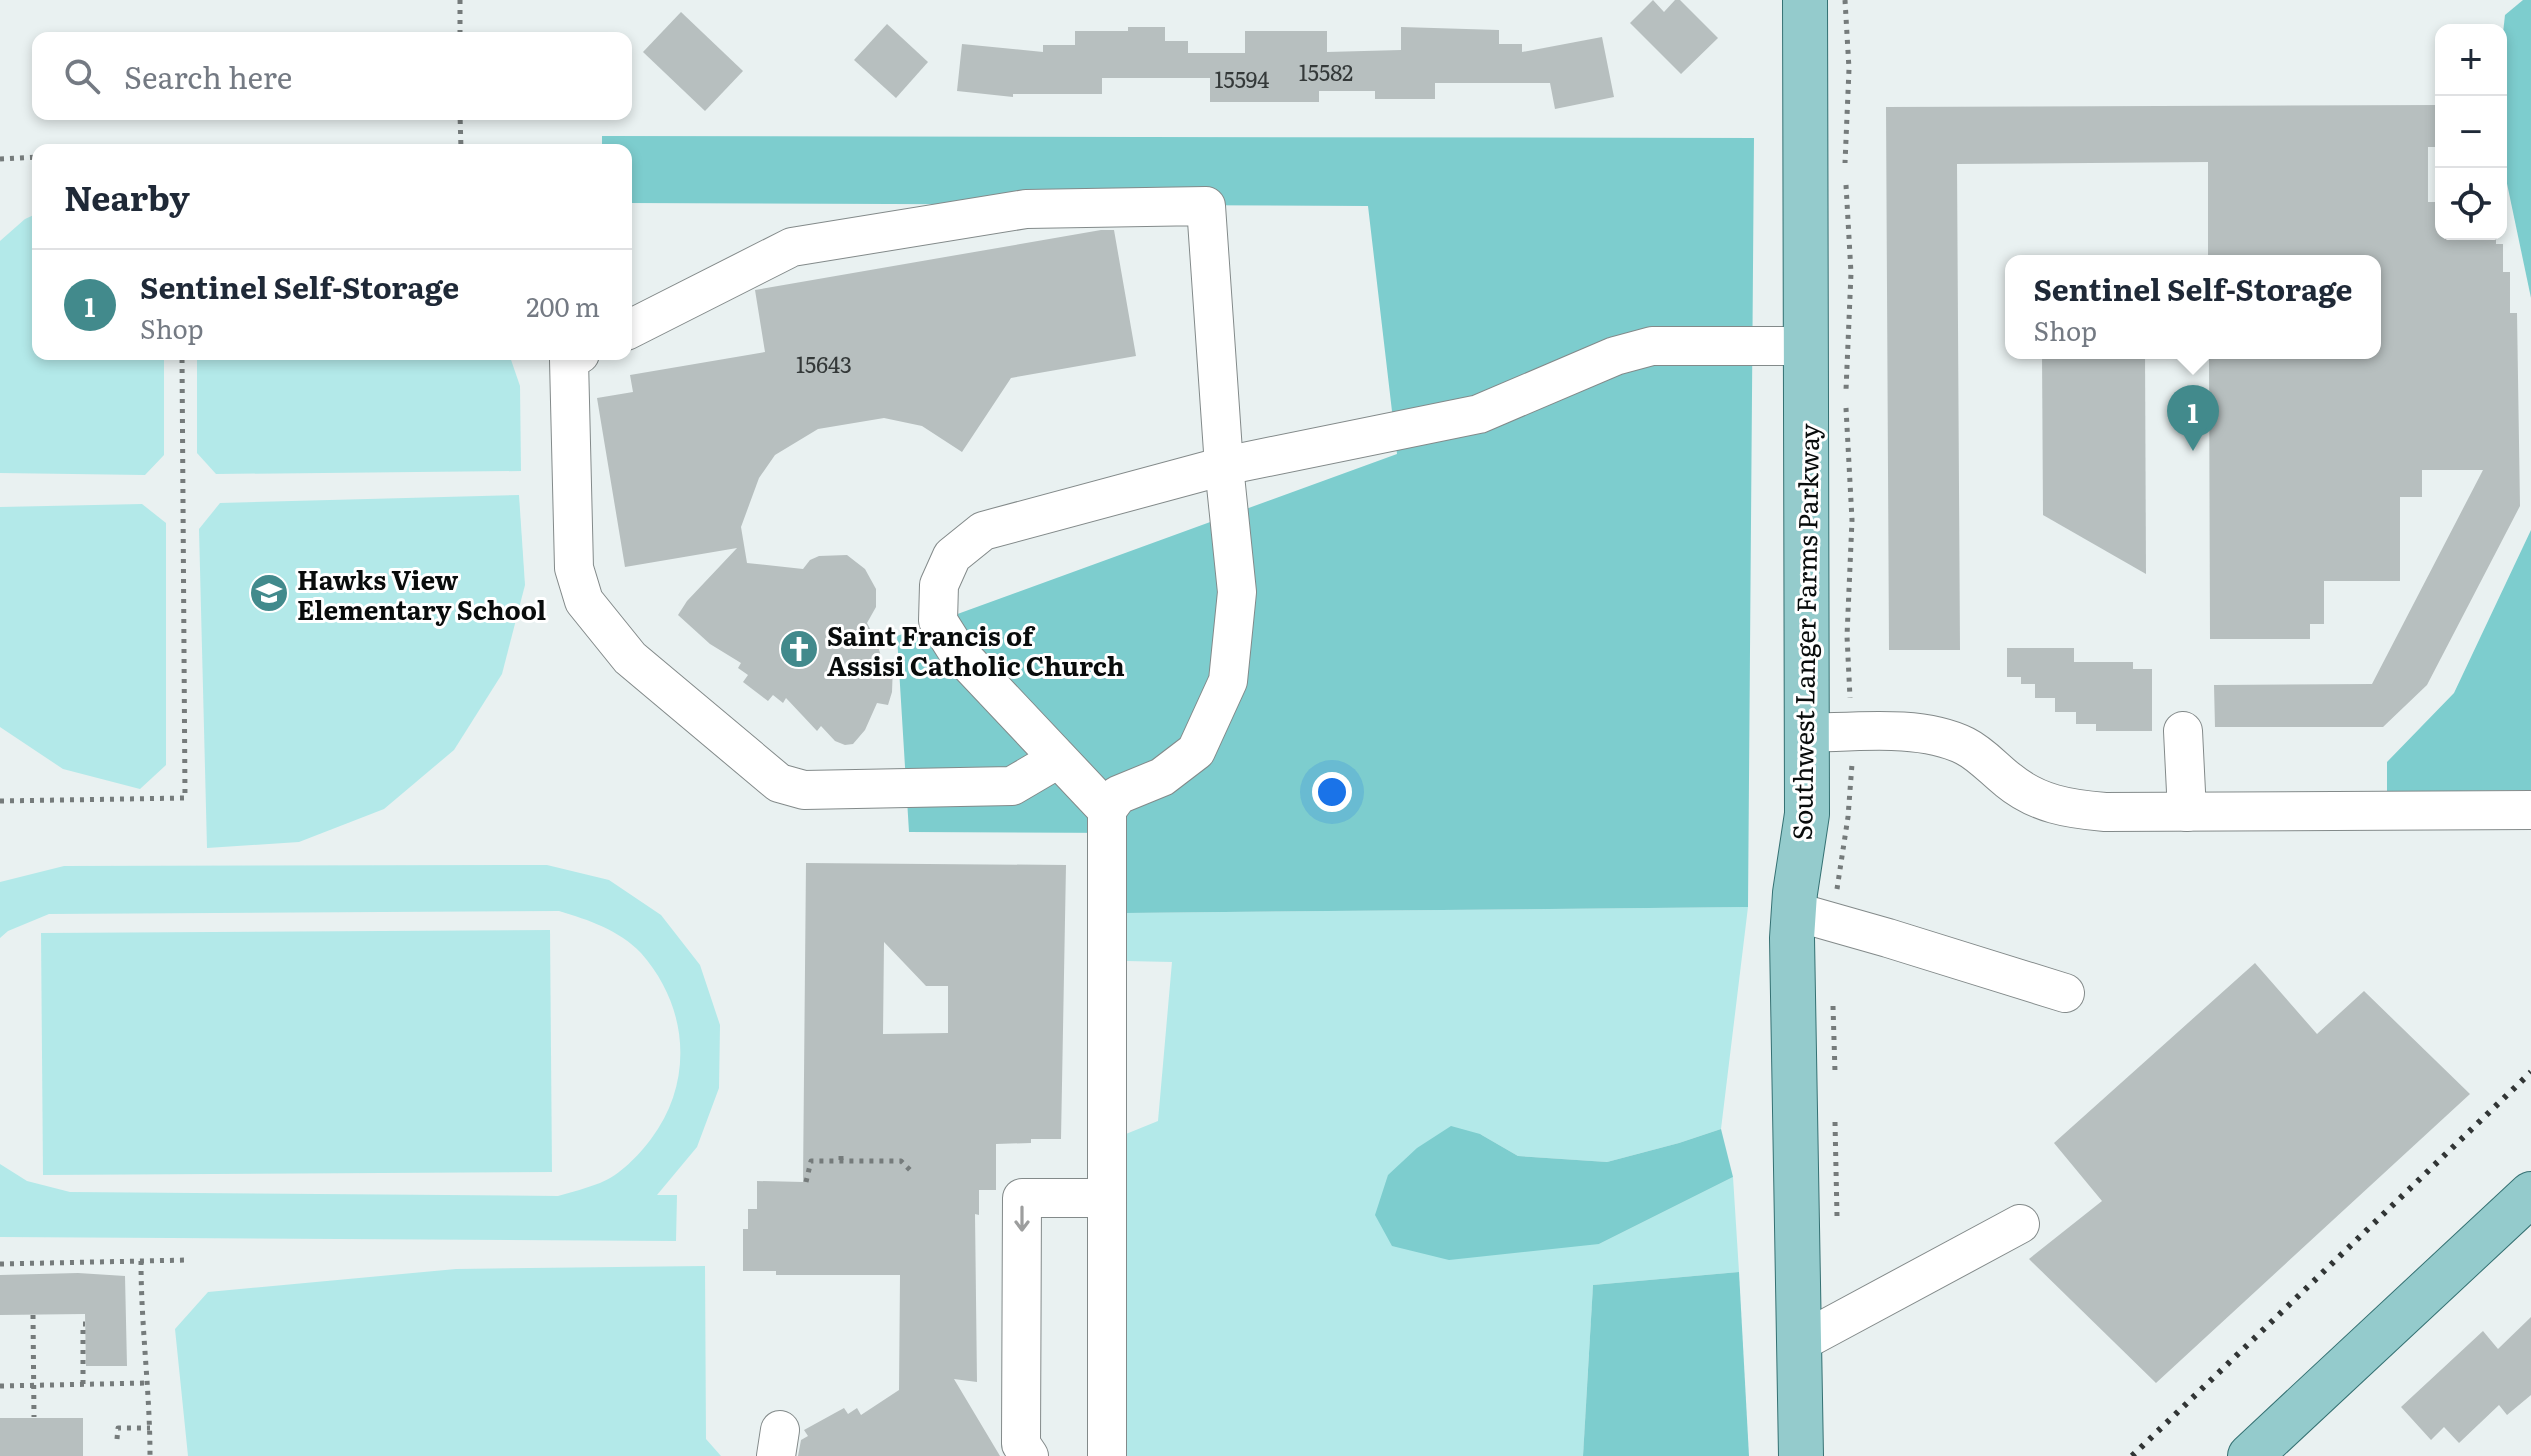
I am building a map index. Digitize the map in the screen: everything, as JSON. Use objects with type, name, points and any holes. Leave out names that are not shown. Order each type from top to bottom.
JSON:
[{"type":"main road","name":"Southwest Langer Farms Parkway","points":[[1796,1450],[1799,1343],[1793,911],[1807,814],[1808,733],[1805,0]]},
{"type":"main road","points":[[2250,1456],[2531,1194]]},
{"type":"lane","points":[[632,328],[792,247],[1026,209],[1206,206],[1224,466],[1237,592],[1228,681],[1196,751],[1162,777],[1118,795],[1107,810],[1107,1456]]},
{"type":"lane","points":[[1107,810],[957,651],[938,621],[939,585],[952,556],[983,531],[1224,466],[1479,414],[1615,356],[1652,346],[1806,346]]},
{"type":"lane","points":[[569,360],[574,568],[584,601],[630,658],[779,783],[804,790],[1012,786],[1058,759]]},
{"type":"lane","points":[[2183,731],[2187,812]]},
{"type":"lane","points":[[1808,733],[1929,734],[1966,746],[2011,783],[2037,799],[2066,809],[2105,812],[2531,810]]},
{"type":"lane","points":[[1793,911],[2065,993]]},
{"type":"lane","points":[[1029,1456],[1021,1444],[1022,1198],[1107,1198]]},
{"type":"lane","points":[[1799,1343],[2020,1224]]},
{"type":"path","points":[[460,0],[460,32]]},
{"type":"path","points":[[460,120],[461,144]]},
{"type":"path","points":[[0,159],[32,157]]},
{"type":"path","points":[[0,801],[185,798],[182,360]]},
{"type":"path","points":[[841,1150],[841,1160]]},
{"type":"path","points":[[806,1182],[811,1161],[901,1161],[914,1174]]},
{"type":"path","points":[[0,1264],[189,1260]]},
{"type":"path","points":[[141,1261],[141,1318],[148,1383],[150,1456]]},
{"type":"path","points":[[33,1315],[34,1417]]},
{"type":"path","points":[[83,1384],[85,1324]]},
{"type":"path","points":[[0,1386],[148,1383]]},
{"type":"path","points":[[117,1439],[118,1428],[150,1428]]},
{"type":"shaded area","points":[[2523,0],[2531,0],[2531,298],[2507,184],[2505,15]]},
{"type":"shaded area","points":[[602,136],[1754,138],[1748,907],[1126,913],[1126,833],[909,832],[897,636],[1397,454],[1368,206],[632,203],[632,144],[602,144]]},
{"type":"shaded area","points":[[32,216],[32,360],[164,360],[164,455],[145,475],[0,473],[0,241]]},
{"type":"shaded area","points":[[197,360],[511,360],[520,386],[521,471],[216,474],[197,453]]},
{"type":"shaded area","points":[[519,495],[525,585],[502,674],[454,750],[384,809],[299,842],[207,848],[199,529],[220,503]]},
{"type":"shaded area","points":[[142,504],[166,523],[166,765],[140,789],[63,769],[0,727],[0,507]]},
{"type":"shaded area","points":[[2531,530],[2531,790],[2387,792],[2387,762],[2454,693]]},
{"type":"shaded area","points":[[547,865],[609,880],[661,915],[700,965],[720,1025],[719,1088],[697,1147],[657,1195],[677,1195],[676,1241],[0,1237],[0,1164],[27,1181],[70,1192],[558,1196],[595,1185],[615,1175],[640,1152],[665,1117],[679,1069],[680,1045],[677,1021],[657,974],[632,945],[592,922],[559,911],[49,914],[8,931],[0,938],[0,882],[64,866]]},
{"type":"shaded area","points":[[1748,907],[1721,1129],[1607,1162],[1518,1156],[1480,1134],[1599,1244],[1733,1177],[1739,1272],[1593,1285],[1583,1456],[1125,1456],[1121,1136],[1158,1121],[1172,962],[1126,961],[1126,913]]},
{"type":"shaded area","points":[[550,930],[552,1172],[43,1175],[41,933]]},
{"type":"shaded area","points":[[1451,1126],[1480,1134],[1518,1156],[1607,1162],[1721,1129],[1733,1177],[1599,1244],[1449,1260],[1392,1246],[1375,1215],[1388,1175],[1417,1148]]},
{"type":"shaded area","points":[[705,1266],[706,1439],[721,1456],[188,1456],[175,1329],[208,1292],[456,1269]]},
{"type":"shaded area","points":[[1739,1272],[1749,1456],[1583,1456],[1593,1285]]},
{"type":"building","points":[[1653,0],[1664,12],[1675,0],[1680,0],[1718,38],[1681,74],[1630,23]]},
{"type":"building","points":[[681,12],[743,71],[705,111],[643,52]]},
{"type":"building","points":[[887,24],[928,62],[896,98],[854,60]]},
{"type":"building","points":[[1128,27],[1165,27],[1165,41],[1188,41],[1188,53],[1245,53],[1245,31],[1327,31],[1327,52],[1401,50],[1401,27],[1499,30],[1499,44],[1522,44],[1522,52],[1602,37],[1614,97],[1555,109],[1550,83],[1435,83],[1435,99],[1375,99],[1375,91],[1319,91],[1319,102],[1210,102],[1210,78],[1102,78],[1102,94],[1013,94],[1013,97],[957,91],[962,44],[1043,52],[1043,45],[1075,45],[1075,31],[1128,31]]},
{"type":"building","points":[[2435,105],[2435,147],[2428,147],[2428,202],[2435,202],[2435,240],[2496,240],[2496,244],[2503,244],[2503,272],[2510,272],[2510,313],[2517,313],[2520,506],[2427,685],[2383,727],[2215,727],[2214,685],[2372,684],[2483,470],[2422,470],[2422,497],[2400,497],[2400,581],[2324,581],[2324,624],[2310,624],[2310,639],[2210,639],[2209,359],[2381,359],[2381,255],[2208,255],[2208,162],[1957,164],[1960,650],[1889,650],[1886,107]]},
{"type":"building","points":[[1114,230],[1136,356],[1011,378],[962,452],[922,426],[884,418],[818,429],[775,455],[759,478],[741,527],[747,563],[803,569],[810,560],[819,556],[847,555],[865,569],[876,589],[876,607],[867,623],[877,642],[883,664],[893,666],[892,692],[888,705],[877,703],[865,730],[853,744],[835,741],[821,726],[817,731],[786,698],[783,703],[773,695],[768,701],[743,682],[748,675],[738,668],[741,663],[710,644],[678,615],[687,601],[737,548],[625,567],[597,398],[633,392],[630,375],[765,352],[755,290]]},
{"type":"building","points":[[2042,359],[2145,359],[2146,574],[2043,515]]},
{"type":"building","points":[[2007,648],[2074,648],[2074,662],[2133,662],[2133,669],[2152,669],[2152,731],[2096,731],[2096,724],[2076,724],[2076,712],[2055,712],[2055,698],[2035,698],[2035,684],[2021,684],[2021,677],[2007,677]]},
{"type":"building","points":[[806,863],[1066,865],[1061,1139],[996,1144],[996,1190],[979,1190],[979,1215],[975,1214],[977,1382],[954,1379],[1000,1456],[798,1456],[801,1440],[808,1436],[804,1430],[844,1408],[848,1414],[857,1408],[861,1415],[899,1390],[900,1275],[776,1275],[776,1271],[743,1271],[743,1229],[748,1229],[748,1209],[757,1209],[757,1181],[803,1182]],"holes":[[[884,942],[926,986],[948,986],[948,1033],[883,1034]]]},
{"type":"building","points":[[2255,963],[2317,1034],[2364,991],[2470,1094],[2156,1383],[2029,1259],[2102,1201],[2054,1143]]},
{"type":"building","points":[[78,1273],[125,1276],[127,1366],[86,1366],[85,1314],[0,1315],[0,1275]]},
{"type":"building","points":[[2531,1317],[2531,1395],[2507,1415],[2499,1405],[2459,1443],[2444,1427],[2431,1440],[2401,1407],[2483,1331],[2498,1349]]},
{"type":"building","points":[[0,1418],[83,1418],[83,1456],[0,1456]]},
{"type":"railway","points":[[2132,1456],[2531,1072]]},
{"type":"place","name":"Sentinel Self-Storage","points":[[2193,451]]},
{"type":"place","name":"Hawks View Elementary School","points":[[269,593]]},
{"type":"place","name":"Saint Francis of Assisi Catholic Church","points":[[799,649]]}]
